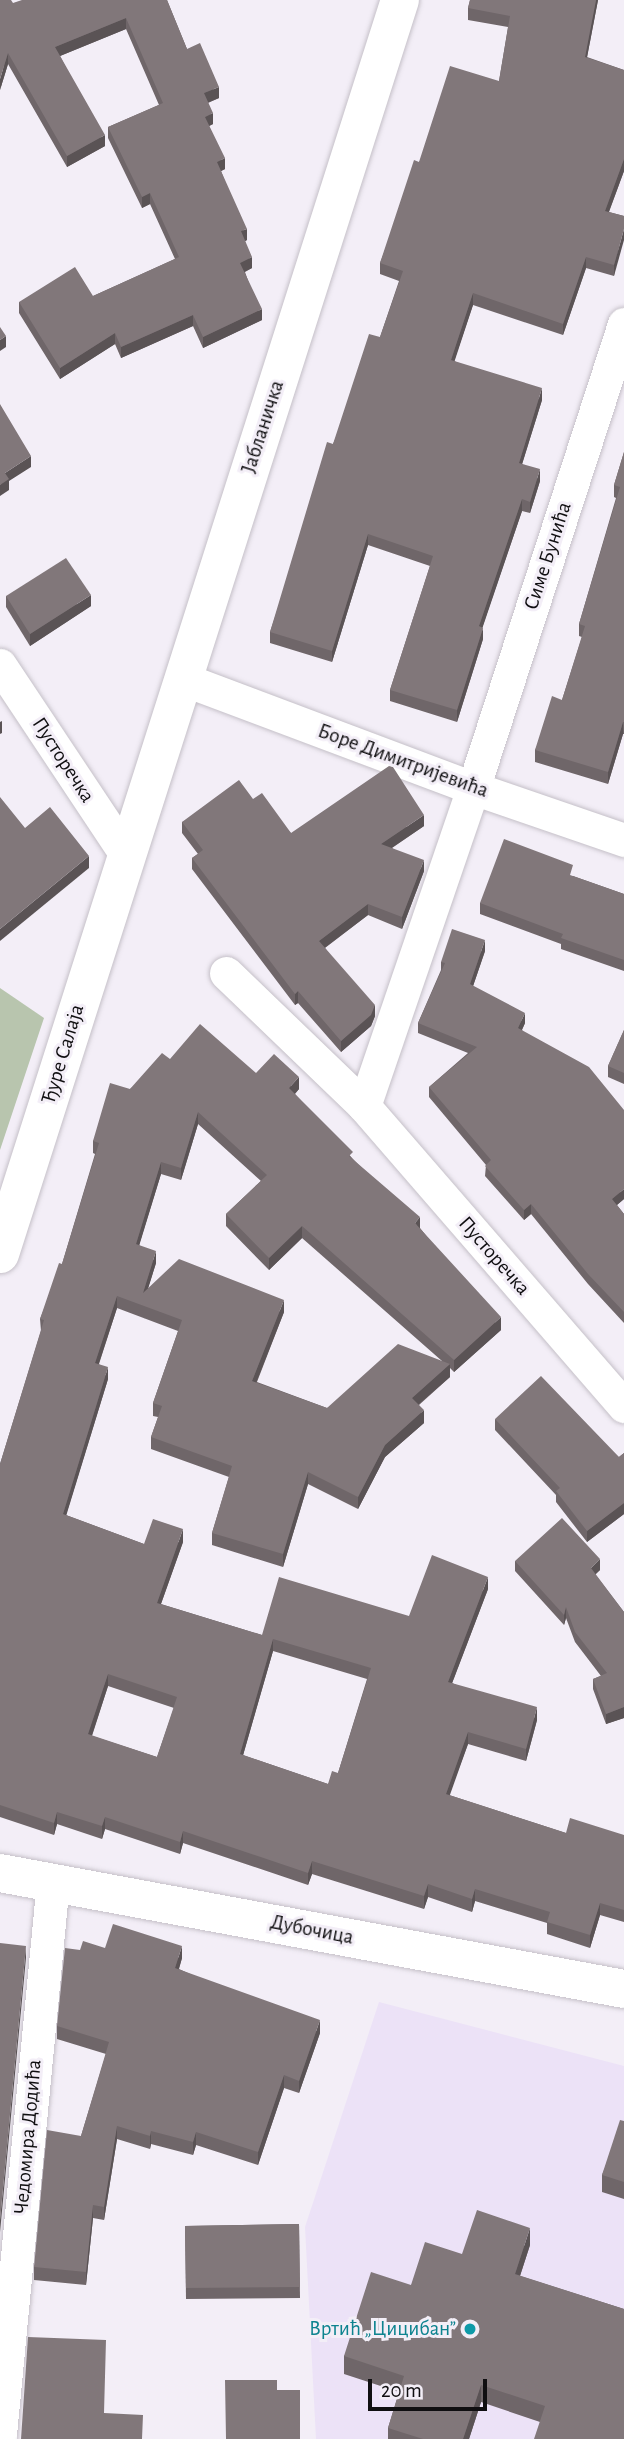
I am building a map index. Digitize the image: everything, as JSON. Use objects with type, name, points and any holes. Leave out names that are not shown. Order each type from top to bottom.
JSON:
[{"type":"street","name":"Јабланичка","points":[[126,855],[400,0]]},
{"type":"street","name":"Симе Бунића","points":[[473,788],[624,324]]},
{"type":"street","name":"Пусторечка","points":[[0,665],[126,855]]},
{"type":"street","name":"Боре Димитријевића","points":[[183,679],[473,788],[624,840]]},
{"type":"street","points":[[364,1106],[473,788]]},
{"type":"street","name":"Ђуре Салаја","points":[[0,1254],[126,855]]},
{"type":"street","name":"Пусторечка","points":[[226,973],[364,1106],[624,1406]]},
{"type":"street","name":"Дубочица","points":[[0,1872],[624,1989]]},
{"type":"street","name":"Чедомира Додића","points":[[0,2434],[53,1881]]},
{"type":"shaded area","points":[[379,2002],[624,2066],[624,2439],[316,2439],[305,2227]]},
{"type":"green space","points":[[0,988],[44,1018],[0,1150]]},
{"type":"building","points":[[0,0],[11,0],[13,3],[22,0],[167,0],[187,49],[200,43],[219,87],[204,93],[213,113],[205,117],[225,158],[217,162],[247,229],[241,231],[252,257],[240,263],[262,309],[203,337],[193,315],[121,347],[115,333],[60,368],[19,302],[75,267],[93,296],[179,257],[150,193],[142,197],[108,127],[163,103],[126,18],[55,47],[105,135],[67,156],[8,53],[0,79]]},
{"type":"building","points":[[470,0],[596,0],[585,57],[624,70],[624,159],[605,211],[624,216],[624,229],[614,265],[586,257],[563,324],[473,293],[451,360],[542,388],[519,463],[540,469],[530,502],[522,499],[479,626],[483,628],[457,710],[390,690],[433,556],[368,534],[332,651],[270,632],[327,442],[333,444],[369,334],[380,337],[403,271],[380,263],[414,160],[419,162],[450,66],[499,81],[510,16],[468,8]]},
{"type":"building","points":[[0,327],[6,336],[0,340]]},
{"type":"building","points":[[0,404],[31,456],[5,473],[9,479],[0,485]]},
{"type":"building","points":[[624,452],[624,722],[608,772],[535,750],[552,696],[562,700],[585,626],[579,624],[620,487],[614,485]]},
{"type":"building","points":[[66,558],[91,595],[30,634],[6,596]]},
{"type":"building","points":[[389,766],[393,767],[424,815],[381,844],[424,860],[402,917],[368,904],[319,941],[375,1005],[371,1015],[341,1041],[298,991],[295,994],[192,858],[203,850],[182,822],[239,780],[253,799],[262,793],[291,833]]},
{"type":"building","points":[[0,797],[25,828],[50,807],[89,856],[0,929]]},
{"type":"building","points":[[504,839],[573,865],[570,875],[624,894],[624,960],[561,938],[563,934],[480,903]]},
{"type":"building","points":[[452,929],[485,940],[470,984],[525,1013],[518,1028],[589,1067],[624,1110],[624,1189],[612,1199],[624,1214],[624,1312],[588,1274],[531,1204],[524,1210],[485,1166],[491,1160],[429,1087],[477,1047],[418,1023],[445,963],[441,962]]},
{"type":"building","points":[[200,1024],[256,1073],[274,1054],[299,1077],[289,1088],[353,1152],[349,1156],[420,1217],[415,1223],[501,1317],[454,1360],[302,1226],[269,1258],[226,1214],[267,1175],[198,1112],[181,1168],[161,1162],[136,1244],[156,1251],[143,1293],[179,1259],[284,1300],[252,1381],[327,1408],[398,1344],[450,1364],[412,1398],[424,1410],[385,1445],[358,1497],[308,1472],[283,1554],[212,1533],[232,1466],[151,1437],[162,1406],[153,1403],[182,1320],[117,1296],[95,1363],[108,1367],[63,1514],[144,1544],[153,1519],[183,1529],[157,1603],[262,1635],[279,1577],[409,1616],[432,1555],[488,1577],[448,1682],[537,1707],[526,1749],[468,1732],[446,1794],[566,1833],[570,1818],[624,1835],[624,1910],[600,1903],[590,1935],[547,1922],[550,1912],[475,1889],[472,1899],[428,1884],[424,1896],[312,1861],[308,1873],[183,1831],[180,1842],[105,1817],[102,1826],[57,1812],[54,1823],[0,1805],[0,1464],[44,1320],[40,1319],[59,1263],[62,1264],[99,1143],[93,1141],[110,1083],[130,1089],[162,1053],[170,1059]],"holes":[[[273,1639],[371,1668],[338,1773],[332,1771],[328,1784],[240,1754]],[[108,1674],[177,1697],[157,1757],[88,1734]]]},
{"type":"building","points":[[624,1030],[624,1073],[608,1066]]},
{"type":"building","points":[[541,1376],[619,1457],[624,1453],[624,1503],[587,1531],[556,1491],[560,1488],[495,1419]]},
{"type":"building","points":[[562,1518],[600,1559],[591,1568],[624,1612],[624,1707],[606,1714],[593,1679],[607,1673],[575,1632],[566,1607],[564,1615],[515,1561]]},
{"type":"building","points":[[113,1924],[182,1946],[175,1968],[320,2020],[299,2081],[284,2075],[258,2152],[196,2132],[193,2142],[151,2131],[150,2136],[117,2126],[104,2207],[93,2205],[86,2272],[34,2267],[47,2130],[81,2136],[109,2042],[57,2026],[65,1948],[80,1950],[83,1941],[105,1948]]},
{"type":"building","points":[[0,1943],[26,1946],[0,2220]]},
{"type":"building","points":[[620,2120],[624,2121],[624,2182],[602,2175]]},
{"type":"building","name":"Вртић „Цицибан”","points":[[477,2210],[530,2228],[515,2274],[624,2309],[624,2439],[534,2439],[545,2406],[481,2385],[463,2439],[423,2439],[388,2428],[404,2376],[344,2356],[371,2272],[411,2285],[425,2242],[462,2254]]},
{"type":"building","points":[[299,2224],[300,2287],[186,2288],[185,2226]]},
{"type":"building","points":[[28,2337],[106,2340],[104,2413],[143,2415],[142,2439],[21,2439]]},
{"type":"building","points":[[225,2380],[277,2380],[277,2390],[300,2390],[300,2439],[226,2439]]},
{"type":"place","name":"Вртић „Цицибан”","points":[[470,2329]]}]
